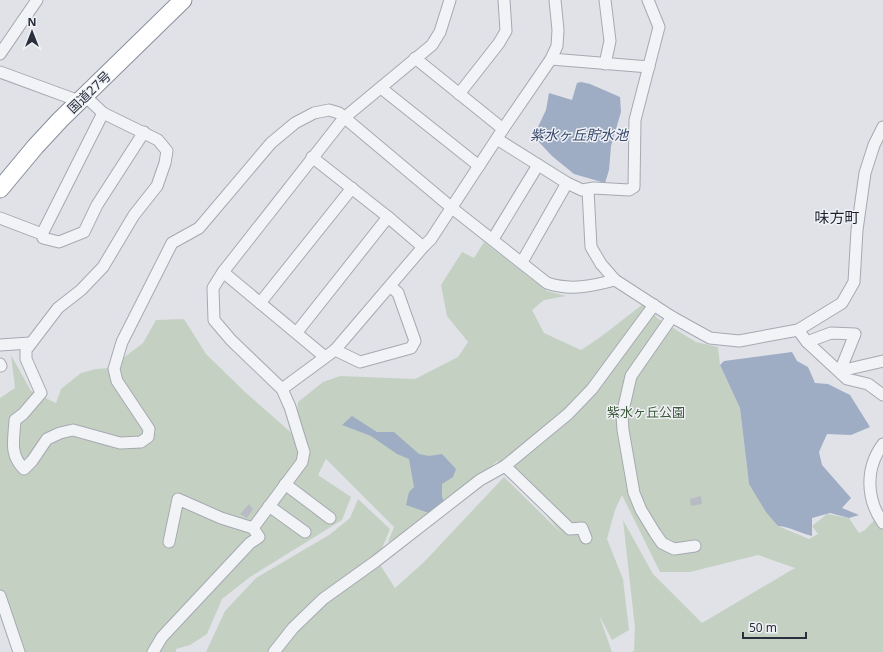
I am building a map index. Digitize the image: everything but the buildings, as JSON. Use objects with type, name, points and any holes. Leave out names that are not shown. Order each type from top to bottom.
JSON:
[{"type":"highway","name":"国道27号","points":[[0,189],[35,147],[183,0]]},
{"type":"street","points":[[0,54],[37,0]]},
{"type":"street","points":[[253,528],[302,462],[304,452],[290,407],[282,389],[231,340],[214,320],[213,288],[223,272],[344,118],[432,45],[440,32],[450,0]]},
{"type":"street","points":[[459,94],[500,44],[506,31],[504,0]]},
{"type":"street","points":[[282,389],[335,350],[423,247],[432,239],[503,129],[551,59],[557,46],[558,30],[554,0]]},
{"type":"street","points":[[604,64],[610,41],[605,0]]},
{"type":"street","points":[[497,139],[567,183],[582,190],[594,188],[629,190],[634,187],[635,120],[659,27],[648,0]]},
{"type":"street","points":[[415,58],[503,129]]},
{"type":"street","points":[[551,59],[649,67]]},
{"type":"street","points":[[0,72],[82,99],[103,112],[158,140],[167,151],[166,163],[157,186],[134,215],[103,267],[81,290],[58,308],[26,350],[26,359],[41,393],[23,414],[15,420],[12,443],[16,461],[24,469],[32,461],[47,439],[60,433],[73,430],[120,444],[141,442],[148,437],[149,429],[117,381],[114,370],[122,342],[172,243],[198,228],[271,143],[296,124],[314,113],[328,110],[339,113],[452,208],[548,283],[561,288],[590,287],[615,280]]},
{"type":"street","points":[[381,88],[479,166]]},
{"type":"street","points":[[42,234],[103,112]]},
{"type":"street","points":[[588,190],[591,247],[601,264],[615,280],[710,338],[732,340],[758,338],[798,330],[842,302],[854,282],[856,230],[865,173],[874,145],[883,128]]},
{"type":"street","points":[[0,218],[42,234],[43,238],[59,242],[84,232],[98,205],[144,132]]},
{"type":"street","points":[[312,157],[388,217],[423,247]]},
{"type":"street","points":[[493,239],[538,165]]},
{"type":"street","points":[[522,262],[567,183]]},
{"type":"street","points":[[260,302],[352,188]]},
{"type":"street","points":[[297,332],[388,217]]},
{"type":"street","points":[[223,272],[297,332],[325,357]]},
{"type":"street","points":[[335,350],[360,362],[411,348],[415,341],[398,293],[390,286]]},
{"type":"street","points":[[274,652],[293,628],[324,599],[376,561],[480,480],[505,466],[568,414],[592,389],[654,305]]},
{"type":"street","points":[[672,316],[631,376],[622,415],[623,430],[634,493],[641,510],[655,533],[662,543],[674,549],[695,546]]},
{"type":"street","points":[[798,330],[807,342],[847,379],[868,384],[883,395]]},
{"type":"street","points":[[807,342],[831,333],[855,334],[840,371],[883,361]]},
{"type":"street","points":[[0,345],[30,343]]},
{"type":"street","points":[[883,444],[876,454],[871,467],[870,489],[874,509],[883,523]]},
{"type":"street","points":[[505,466],[570,529],[582,528],[586,538]]},
{"type":"street","points":[[285,484],[330,518]]},
{"type":"street","points":[[153,652],[157,644],[181,616],[250,543],[259,537],[253,528],[221,518],[178,499],[169,542]]},
{"type":"street","points":[[269,506],[305,532]]},
{"type":"street","points":[[0,596],[19,652]]},
{"type":"green space","name":"紫水ヶ丘公園","points":[[484,242],[547,291],[566,296],[544,300],[532,310],[544,333],[581,350],[646,302],[657,318],[696,342],[718,347],[720,365],[740,408],[749,484],[778,526],[809,539],[818,534],[812,526],[827,514],[849,518],[859,533],[865,530],[883,511],[883,652],[631,652],[634,651],[635,628],[623,520],[653,574],[702,623],[795,568],[758,555],[690,572],[660,572],[622,495],[615,510],[607,539],[623,579],[629,630],[612,640],[599,615],[612,652],[206,652],[225,611],[256,578],[329,535],[350,518],[358,499],[390,529],[377,560],[395,588],[424,562],[504,477],[561,533],[531,497],[497,461],[429,523],[388,542],[394,527],[326,459],[318,475],[351,497],[342,520],[250,577],[222,599],[207,634],[190,645],[176,649],[176,652],[19,652],[0,596],[0,398],[15,388],[11,355],[31,391],[56,403],[61,389],[81,373],[96,369],[110,368],[143,343],[156,320],[184,319],[206,354],[245,392],[295,436],[298,402],[323,382],[340,376],[415,379],[458,357],[468,342],[447,316],[441,285],[462,252],[474,258]]},
{"type":"water","name":"紫水ヶ丘貯水池","points":[[581,82],[590,84],[620,97],[621,112],[611,146],[609,170],[605,183],[574,174],[552,156],[538,141],[537,129],[546,110],[549,93],[572,100],[577,83]]},
{"type":"water","points":[[792,352],[797,361],[808,367],[815,383],[828,384],[850,395],[870,427],[851,435],[827,434],[819,452],[822,465],[851,498],[842,508],[859,515],[849,518],[830,513],[812,518],[812,536],[778,526],[766,512],[749,484],[740,408],[720,365],[724,361]]},
{"type":"water","points":[[352,416],[377,432],[394,432],[419,454],[429,456],[442,454],[456,469],[453,477],[442,484],[442,497],[445,503],[432,514],[406,505],[409,492],[414,487],[409,459],[397,454],[371,436],[342,425]]},
{"type":"district","name":"味方町","points":[[837,217]]}]
